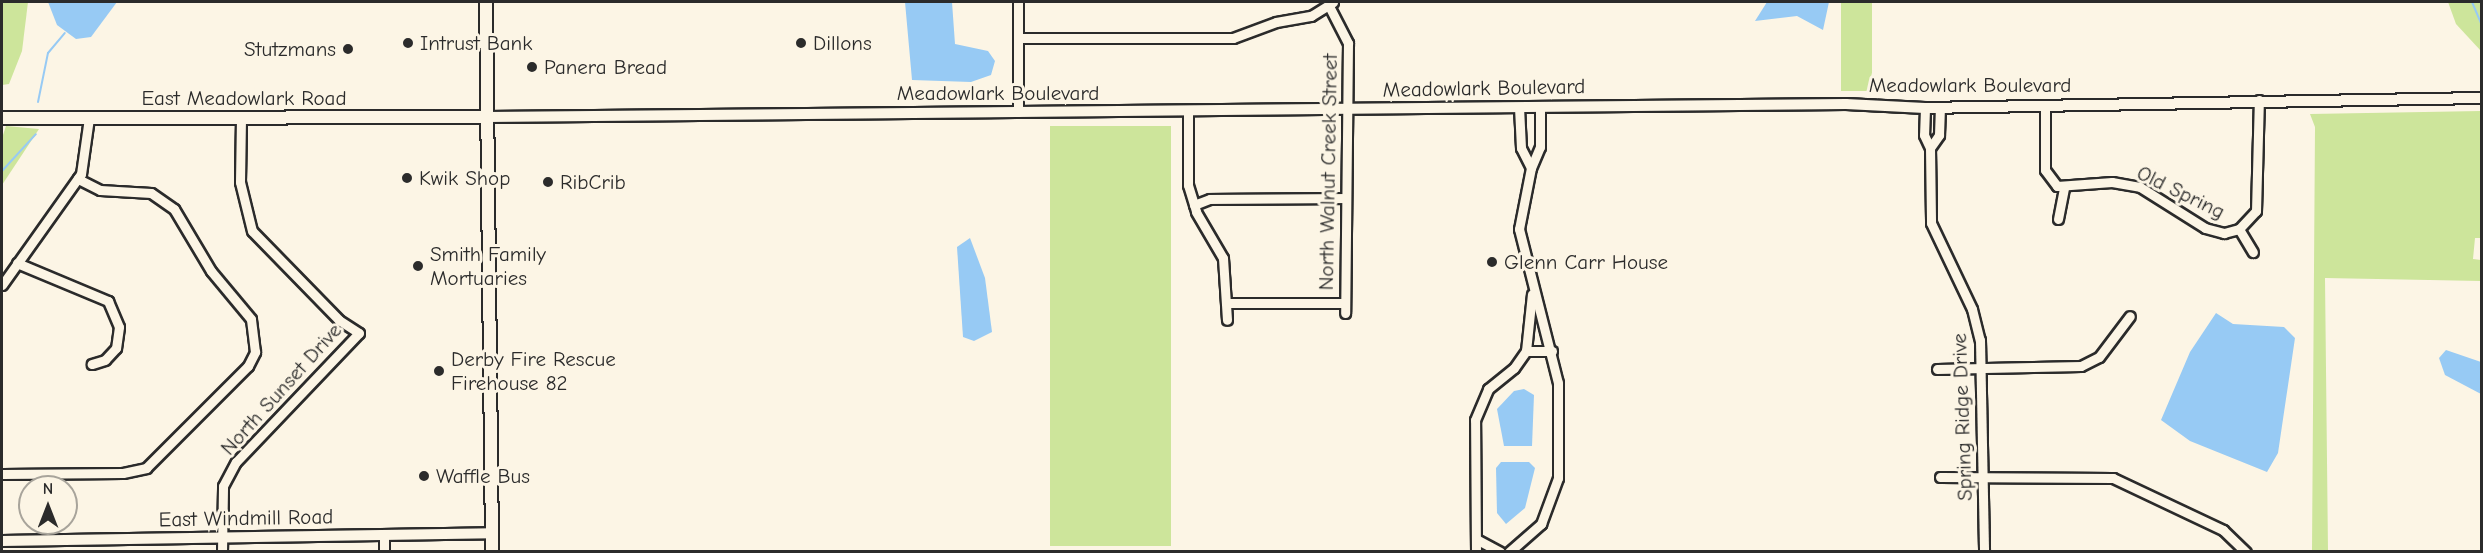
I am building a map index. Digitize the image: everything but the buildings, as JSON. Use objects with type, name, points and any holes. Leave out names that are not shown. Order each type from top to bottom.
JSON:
[{"type":"main road","points":[[486,2],[492,552]]},
{"type":"main road","name":"East Meadowlark Road","points":[[2,118],[487,117]]},
{"type":"street","points":[[1018,2],[1018,112]]},
{"type":"street","points":[[1018,38],[1233,38],[1276,22],[1311,16],[1331,4]]},
{"type":"street","name":"North Walnut Creek Street","points":[[1227,303],[1345,308],[1348,43],[1331,4]]},
{"type":"street","name":"Meadowlark Boulevard","points":[[487,117],[1519,107],[1925,108],[2259,100],[2481,98]]},
{"type":"street","name":"Old Spring","points":[[2064,188],[2130,184],[2154,193],[2211,231],[2240,229],[2252,218],[2258,201],[2259,100]]},
{"type":"street","points":[[2045,105],[2045,170],[2064,188],[2058,219]]},
{"type":"street","points":[[1519,107],[1521,148],[1531,168]]},
{"type":"street","points":[[1509,552],[1541,524],[1556,493],[1558,383],[1552,351],[1532,291],[1519,229],[1531,168],[1540,147],[1540,107]]},
{"type":"street","name":"Spring Ridge Drive","points":[[1930,148],[1939,135],[1940,107]]},
{"type":"street","name":"Spring Ridge Drive","points":[[1925,108],[1924,135],[1930,148],[1931,223],[1972,309],[1981,369],[1984,552]]},
{"type":"street","points":[[1188,111],[1188,185],[1194,205],[1223,258],[1227,320]]},
{"type":"street","name":"North Sunset Drive","points":[[222,552],[223,486],[236,462],[359,333],[339,320],[252,231],[240,182],[241,117]]},
{"type":"street","points":[[2,285],[78,179],[86,160],[89,118]]},
{"type":"street","points":[[2,474],[123,472],[146,468],[248,366],[255,352],[251,319],[211,271],[174,209],[151,193],[100,190],[78,179]]},
{"type":"street","points":[[1194,205],[1210,199],[1345,198]]},
{"type":"street","points":[[2240,229],[2253,252]]},
{"type":"street","points":[[17,263],[53,282],[94,292],[112,307],[119,327],[116,348],[105,360],[92,364]]},
{"type":"street","points":[[1476,552],[1478,406],[1526,351],[1532,291]]},
{"type":"street","points":[[1937,369],[2081,366],[2099,357],[2130,316]]},
{"type":"street","points":[[1526,351],[1552,351]]},
{"type":"street","points":[[1940,477],[2113,477],[2216,527],[2244,549]]},
{"type":"street","name":"East Windmill Road","points":[[2,541],[492,533]]},
{"type":"street","points":[[384,535],[384,552]]},
{"type":"street","points":[[1476,538],[1500,552]]},
{"type":"green space","points":[[2,2],[28,2],[22,51],[9,84],[2,85]]},
{"type":"green space","points":[[1841,2],[1872,2],[1872,91],[1841,91]]},
{"type":"green space","points":[[2448,2],[2481,2],[2481,51],[2456,24]]},
{"type":"green space","points":[[2481,111],[2481,238],[2475,238],[2473,259],[2481,260],[2481,281],[2325,278],[2328,551],[2312,551],[2315,127],[2310,114]]},
{"type":"green space","points":[[6,126],[39,129],[2,185],[2,138]]},
{"type":"green space","points":[[1050,126],[1171,126],[1171,546],[1050,546]]},
{"type":"water","points":[[48,2],[117,2],[91,37],[76,39],[57,25]]},
{"type":"water","points":[[905,2],[952,2],[955,44],[988,51],[995,61],[991,75],[971,82],[912,80]]},
{"type":"water","points":[[1767,2],[1829,2],[1823,30],[1797,16],[1755,21]]},
{"type":"water","points":[[970,238],[985,278],[992,332],[974,341],[963,337],[957,247]]},
{"type":"water","points":[[2216,313],[2233,324],[2284,327],[2295,338],[2278,453],[2267,472],[2190,441],[2161,420],[2190,352]]},
{"type":"water","points":[[2446,350],[2481,362],[2481,394],[2445,375],[2439,358]]},
{"type":"water","points":[[1524,389],[1534,395],[1532,446],[1504,446],[1497,409],[1514,391]]},
{"type":"water","points":[[1501,462],[1529,462],[1535,468],[1525,508],[1506,524],[1497,513],[1496,468]]},
{"type":"waterway","points":[[2472,2],[2482,26]]},
{"type":"waterway","points":[[38,102],[48,53],[65,33]]},
{"type":"waterway","points":[[2,171],[36,134]]},
{"type":"place","name":"Intrust Bank","points":[[408,43]]},
{"type":"place","name":"Dillons","points":[[801,43]]},
{"type":"place","name":"Stutzmans","points":[[348,49]]},
{"type":"place","name":"Panera Bread","points":[[532,67]]},
{"type":"place","name":"Kwik Shop","points":[[407,178]]},
{"type":"place","name":"RibCrib","points":[[548,182]]},
{"type":"place","name":"Glenn Carr House","points":[[1492,262]]},
{"type":"place","name":"Smith Family Mortuaries","points":[[418,266]]},
{"type":"place","name":"Derby Fire Rescue Firehouse 82","points":[[439,371]]},
{"type":"place","name":"Waffle Bus","points":[[424,476]]}]
